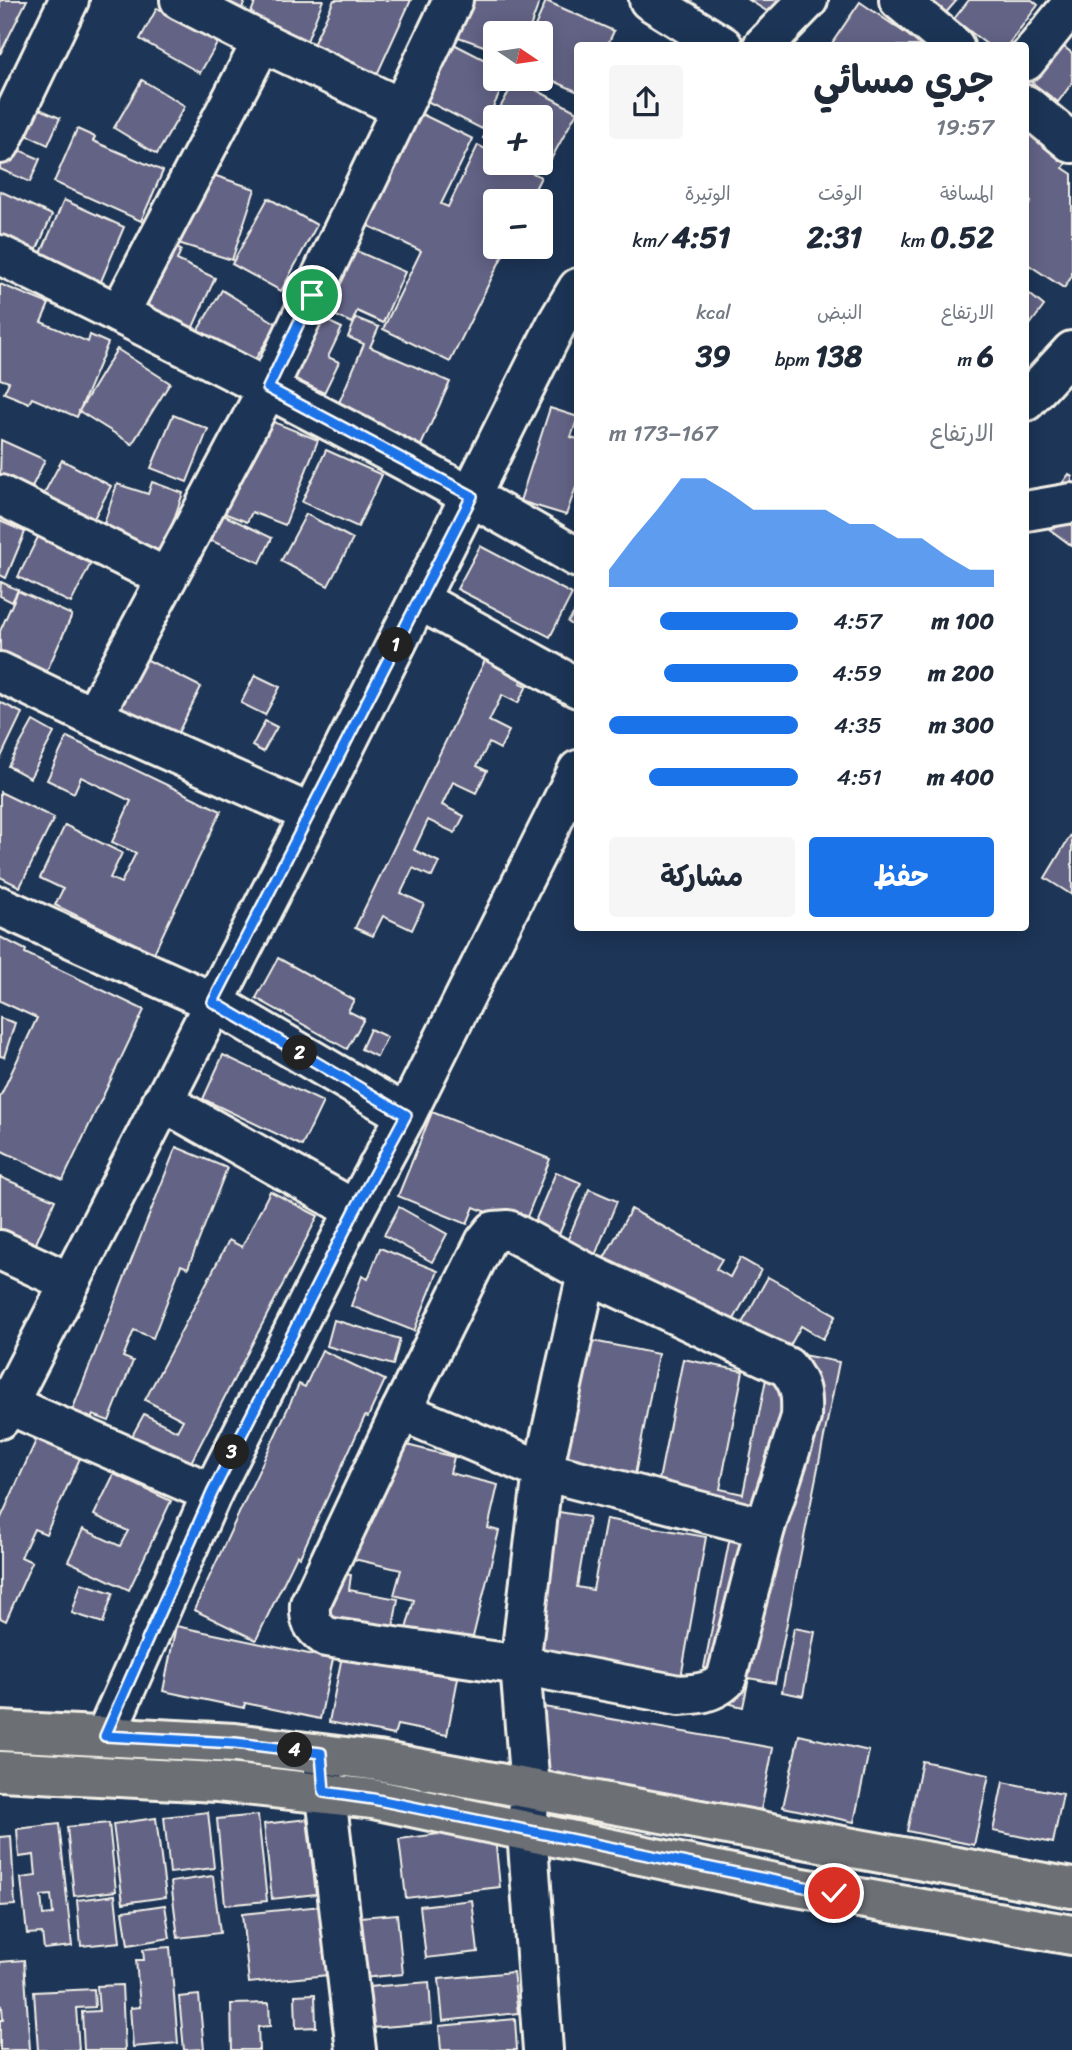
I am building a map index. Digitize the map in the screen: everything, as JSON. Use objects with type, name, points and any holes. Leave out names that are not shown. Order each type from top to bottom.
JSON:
[{"type":"main road","points":[[0,1731],[235,1743],[321,1753],[530,1788],[1072,1888]]},
{"type":"main road","points":[[0,1771],[218,1782],[373,1799],[780,1884],[1072,1935]]},
{"type":"main road","points":[[888,1903],[896,1857]]},
{"type":"street","points":[[0,144],[69,0]]},
{"type":"street","points":[[180,0],[401,108]]},
{"type":"street","points":[[93,717],[268,388],[453,0]]},
{"type":"street","points":[[649,0],[717,42]]},
{"type":"street","points":[[767,42],[808,0]]},
{"type":"street","points":[[899,0],[949,42]]},
{"type":"street","points":[[1029,57],[1072,4]]},
{"type":"street","points":[[119,314],[262,42]]},
{"type":"street","points":[[1029,107],[1072,143]]},
{"type":"street","points":[[0,255],[268,388],[472,496],[574,556]]},
{"type":"street","points":[[212,1493],[4,1412],[472,496],[567,333],[574,304]]},
{"type":"street","points":[[1029,398],[1072,351]]},
{"type":"street","points":[[0,495],[167,578]]},
{"type":"street","points":[[1029,510],[1072,503]]},
{"type":"street","points":[[419,600],[574,686]]},
{"type":"street","points":[[0,671],[93,717],[311,814]]},
{"type":"street","points":[[105,1736],[212,1493],[406,1115],[574,778]]},
{"type":"street","points":[[2,913],[213,1002],[406,1115]]},
{"type":"street","points":[[162,1101],[355,1210]]},
{"type":"street","points":[[508,1230],[587,1273],[787,1367],[798,1380],[802,1399],[801,1417],[765,1528],[726,1679],[716,1689],[700,1694],[678,1695],[520,1665],[326,1637],[314,1629],[309,1618],[310,1604],[485,1242],[494,1231],[508,1230]]},
{"type":"street","points":[[0,1250],[69,1282]]},
{"type":"street","points":[[543,2050],[527,1831],[530,1788],[520,1665],[543,1471],[587,1273]]},
{"type":"street","points":[[401,1411],[543,1471],[765,1528]]},
{"type":"street","points":[[321,1753],[356,2050]]},
{"type":"building","points":[[27,0],[0,54],[0,2]]},
{"type":"building","points":[[199,0],[246,0],[237,18]]},
{"type":"building","points":[[256,0],[323,0],[307,41],[249,18]]},
{"type":"building","points":[[334,0],[411,0],[375,79],[311,49]]},
{"type":"building","points":[[459,0],[540,0],[532,21],[483,21],[483,46],[447,33]]},
{"type":"building","points":[[749,0],[782,0],[773,15]]},
{"type":"building","points":[[913,0],[957,0],[938,22]]},
{"type":"building","points":[[969,0],[1032,0],[1038,5],[1010,42],[984,42],[954,19]]},
{"type":"building","points":[[546,1],[614,31],[609,42],[574,42],[574,90],[553,81],[553,21],[537,21]]},
{"type":"building","points":[[860,2],[918,42],[833,42]]},
{"type":"building","points":[[157,8],[218,42],[200,73],[140,39]]},
{"type":"building","points":[[446,40],[483,59],[483,91],[501,91],[494,105],[483,105],[482,129],[417,96]]},
{"type":"building","points":[[1055,40],[1072,53],[1072,83],[1058,102],[1029,80],[1029,74]]},
{"type":"building","points":[[142,80],[185,106],[157,154],[114,128]]},
{"type":"building","points":[[509,91],[538,91],[574,110],[574,117],[553,156],[553,105],[501,105]]},
{"type":"building","points":[[8,95],[60,118],[48,145],[25,134],[19,150],[40,159],[30,182],[0,169],[0,114]]},
{"type":"building","points":[[403,105],[473,139],[441,204],[448,207],[478,145],[483,148],[483,175],[541,177],[535,189],[483,189],[483,259],[501,259],[450,362],[383,329],[421,251],[348,216]]},
{"type":"building","points":[[77,129],[95,137],[93,141],[163,171],[141,221],[54,182]]},
{"type":"building","points":[[1029,130],[1070,157],[1063,168],[1072,174],[1072,276],[1064,288],[1029,265]]},
{"type":"building","points":[[180,164],[255,189],[232,260],[156,236]]},
{"type":"building","points":[[0,191],[52,215],[33,258],[0,243]]},
{"type":"building","points":[[268,198],[317,225],[281,291],[232,264]]},
{"type":"building","points":[[64,200],[124,227],[99,286],[38,260]]},
{"type":"building","points":[[329,239],[405,272],[383,323],[357,311],[352,323],[302,301]]},
{"type":"building","points":[[158,240],[181,250],[177,260],[215,278],[190,334],[114,299]]},
{"type":"building","points":[[0,284],[49,304],[41,322],[88,342],[90,335],[108,343],[77,417],[32,398],[29,403],[4,393],[9,382],[0,379]]},
{"type":"building","points":[[222,290],[277,324],[253,363],[193,338]]},
{"type":"building","points":[[1029,294],[1044,306],[1029,326]]},
{"type":"building","points":[[300,308],[342,328],[328,357],[339,362],[324,393],[271,367]]},
{"type":"building","points":[[356,318],[379,327],[370,347],[450,382],[419,450],[335,412],[364,344],[348,337]]},
{"type":"building","points":[[117,349],[170,383],[132,444],[79,411]]},
{"type":"building","points":[[550,408],[574,416],[571,437],[574,438],[574,492],[566,515],[520,501]]},
{"type":"building","points":[[241,409],[318,440],[285,525],[252,512],[247,522],[203,505]]},
{"type":"building","points":[[173,415],[208,429],[187,482],[151,468]]},
{"type":"building","points":[[1,440],[45,460],[29,493],[0,479]]},
{"type":"building","points":[[326,450],[382,475],[358,527],[302,502]]},
{"type":"building","points":[[62,460],[111,486],[90,526],[41,499]]},
{"type":"building","points":[[1069,474],[1072,477],[1072,546],[1036,519]]},
{"type":"building","points":[[152,482],[183,493],[161,557],[100,536],[117,484],[148,494]]},
{"type":"building","points":[[200,504],[272,538],[260,563],[188,530]]},
{"type":"building","points":[[306,514],[353,539],[328,586],[281,561]]},
{"type":"building","points":[[0,521],[25,532],[6,578],[0,575]]},
{"type":"building","points":[[38,537],[91,563],[71,603],[18,577]]},
{"type":"building","points":[[480,546],[572,594],[550,637],[457,589]]},
{"type":"building","points":[[1,582],[18,590],[12,602],[0,596]]},
{"type":"building","points":[[18,591],[72,615],[38,691],[0,673],[0,631]]},
{"type":"building","points":[[574,613],[574,626],[568,622]]},
{"type":"building","points":[[128,650],[201,687],[173,743],[100,707]]},
{"type":"building","points":[[489,652],[526,670],[520,683],[527,686],[518,703],[502,695],[489,721],[509,731],[500,749],[489,743],[477,766],[487,771],[476,793],[453,782],[442,805],[464,816],[455,833],[428,820],[414,850],[439,862],[432,877],[413,868],[401,893],[424,904],[412,930],[383,916],[373,936],[355,928]]},
{"type":"building","points":[[255,675],[280,687],[265,715],[241,703]]},
{"type":"building","points":[[0,702],[22,713],[0,759]]},
{"type":"building","points":[[33,721],[54,733],[30,778],[8,766]]},
{"type":"building","points":[[265,721],[277,727],[263,752],[252,746]]},
{"type":"building","points":[[67,737],[221,811],[154,953],[55,905],[63,889],[40,878],[65,825],[122,853],[110,878],[121,883],[136,853],[112,842],[131,801],[81,777],[74,793],[47,780]]},
{"type":"building","points":[[0,792],[54,818],[20,887],[0,877]]},
{"type":"building","points":[[1072,833],[1072,895],[1045,878]]},
{"type":"building","points":[[0,937],[26,950],[25,953],[144,1010],[63,1180],[0,1150],[0,1097],[37,1018],[0,1001]]},
{"type":"building","points":[[278,958],[354,1000],[348,1011],[364,1019],[347,1049],[256,998]]},
{"type":"building","points":[[0,1018],[15,1023],[4,1057],[0,1056]]},
{"type":"building","points":[[370,1029],[387,1037],[377,1057],[361,1049]]},
{"type":"building","points":[[223,1055],[323,1102],[302,1146],[203,1099]]},
{"type":"building","points":[[432,1112],[550,1159],[523,1227],[474,1207],[467,1224],[398,1196]]},
{"type":"building","points":[[176,1147],[227,1168],[188,1268],[181,1265],[153,1338],[134,1330],[123,1357],[133,1361],[109,1421],[93,1415],[87,1428],[68,1421]]},
{"type":"building","points":[[556,1172],[581,1183],[555,1244],[530,1233]]},
{"type":"building","points":[[0,1177],[55,1200],[30,1257],[0,1244]]},
{"type":"building","points":[[589,1189],[617,1201],[594,1258],[565,1246]]},
{"type":"building","points":[[270,1191],[318,1216],[184,1476],[126,1447],[144,1414],[177,1431],[183,1420],[145,1400],[229,1240],[242,1247]]},
{"type":"building","points":[[399,1207],[447,1234],[432,1262],[384,1235]]},
{"type":"building","points":[[631,1209],[722,1259],[716,1269],[730,1277],[740,1258],[761,1270],[727,1332],[603,1260]]},
{"type":"building","points":[[380,1248],[438,1271],[414,1331],[351,1306],[362,1276],[368,1279]]},
{"type":"building","points":[[768,1277],[836,1315],[823,1339],[801,1326],[787,1351],[741,1325]]},
{"type":"building","points":[[334,1320],[400,1339],[393,1365],[327,1346]]},
{"type":"building","points":[[568,1336],[658,1354],[634,1480],[543,1463]]},
{"type":"building","points":[[772,1349],[839,1362],[775,1683],[749,1678],[743,1707],[719,1701],[725,1672],[704,1668],[735,1512],[656,1495],[683,1359],[743,1371],[720,1489],[743,1494]]},
{"type":"building","points":[[322,1350],[385,1380],[368,1417],[365,1416],[300,1557],[297,1555],[256,1640],[194,1610],[299,1384],[305,1387]]},
{"type":"building","points":[[38,1436],[81,1456],[46,1534],[34,1529],[21,1557],[32,1562],[6,1621],[0,1618],[0,1520]]},
{"type":"building","points":[[371,1436],[454,1457],[450,1473],[498,1485],[488,1528],[499,1531],[471,1645],[406,1629],[414,1600],[394,1595],[401,1570],[341,1556]]},
{"type":"building","points":[[114,1474],[171,1501],[129,1590],[68,1561],[83,1529],[120,1546],[128,1531],[94,1515]]},
{"type":"building","points":[[536,1508],[589,1517],[577,1587],[593,1590],[606,1519],[706,1537],[680,1683],[510,1651]]},
{"type":"building","points":[[322,1570],[351,1575],[349,1590],[398,1599],[392,1633],[314,1618]]},
{"type":"building","points":[[81,1583],[113,1593],[103,1623],[72,1613]]},
{"type":"building","points":[[176,1626],[333,1659],[320,1719],[245,1703],[244,1708],[163,1691]]},
{"type":"building","points":[[794,1628],[815,1632],[803,1696],[782,1692]]},
{"type":"building","points":[[342,1656],[458,1678],[447,1735],[397,1725],[394,1735],[329,1722]]},
{"type":"building","points":[[527,1704],[773,1748],[761,1810],[516,1766]]},
{"type":"building","points":[[799,1735],[869,1751],[854,1822],[783,1807]]},
{"type":"building","points":[[922,1761],[989,1775],[974,1845],[907,1831]]},
{"type":"building","points":[[1003,1782],[1063,1794],[1053,1843],[993,1831]]},
{"type":"building","points":[[208,1812],[214,1868],[170,1873],[164,1817]]},
{"type":"building","points":[[258,1815],[267,1901],[225,1905],[217,1819]]},
{"type":"building","points":[[156,1818],[166,1897],[123,1903],[113,1824]]},
{"type":"building","points":[[307,1819],[316,1894],[272,1899],[264,1824]]},
{"type":"building","points":[[109,1823],[116,1891],[74,1896],[67,1827]]},
{"type":"building","points":[[59,1824],[72,1946],[44,1949],[42,1933],[27,1934],[21,1878],[36,1876],[34,1855],[19,1857],[17,1829]],"holes":[[[51,1895],[53,1914],[43,1915],[41,1896]]]},
{"type":"building","points":[[494,1827],[500,1887],[406,1898],[399,1839]]},
{"type":"building","points":[[11,1836],[15,1905],[0,1906],[0,1837]]},
{"type":"building","points":[[213,1876],[220,1933],[178,1938],[171,1882]]},
{"type":"building","points":[[115,1895],[120,1942],[81,1946],[77,1900]]},
{"type":"building","points":[[472,1900],[478,1952],[426,1958],[420,1906]]},
{"type":"building","points":[[165,1905],[170,1938],[128,1945],[123,1911]]},
{"type":"building","points":[[321,1906],[328,1975],[249,1983],[242,1914]]},
{"type":"building","points":[[397,1914],[403,1974],[353,1979],[348,1918]]},
{"type":"building","points":[[170,1947],[178,2043],[133,2047],[130,2008],[140,2007],[136,1960],[144,1960],[143,1949]]},
{"type":"building","points":[[24,1960],[30,2050],[0,2050],[0,2020],[3,2020],[2,2006],[0,2007],[0,1962]]},
{"type":"building","points":[[513,1972],[518,2013],[443,2021],[439,1979]]},
{"type":"building","points":[[429,1982],[432,2023],[359,2029],[356,1988]]},
{"type":"building","points":[[122,1985],[125,2050],[84,2050],[82,2012],[99,2011],[97,1986]]},
{"type":"building","points":[[94,1989],[95,2007],[76,2008],[79,2050],[38,2050],[34,1992]]},
{"type":"building","points":[[315,1994],[316,2027],[296,2028],[295,1995]]},
{"type":"building","points":[[199,1995],[204,2049],[184,2050],[179,1997]]},
{"type":"building","points":[[269,2003],[270,2026],[258,2027],[259,2050],[232,2050],[231,2004]]},
{"type":"building","points":[[515,2019],[517,2050],[441,2050],[439,2026]]},
{"type":"route","points":[[312,295],[268,388],[472,496],[213,1002],[406,1115],[212,1493],[105,1736],[235,1743],[321,1753],[324,1792],[373,1799],[834,1893]]}]
